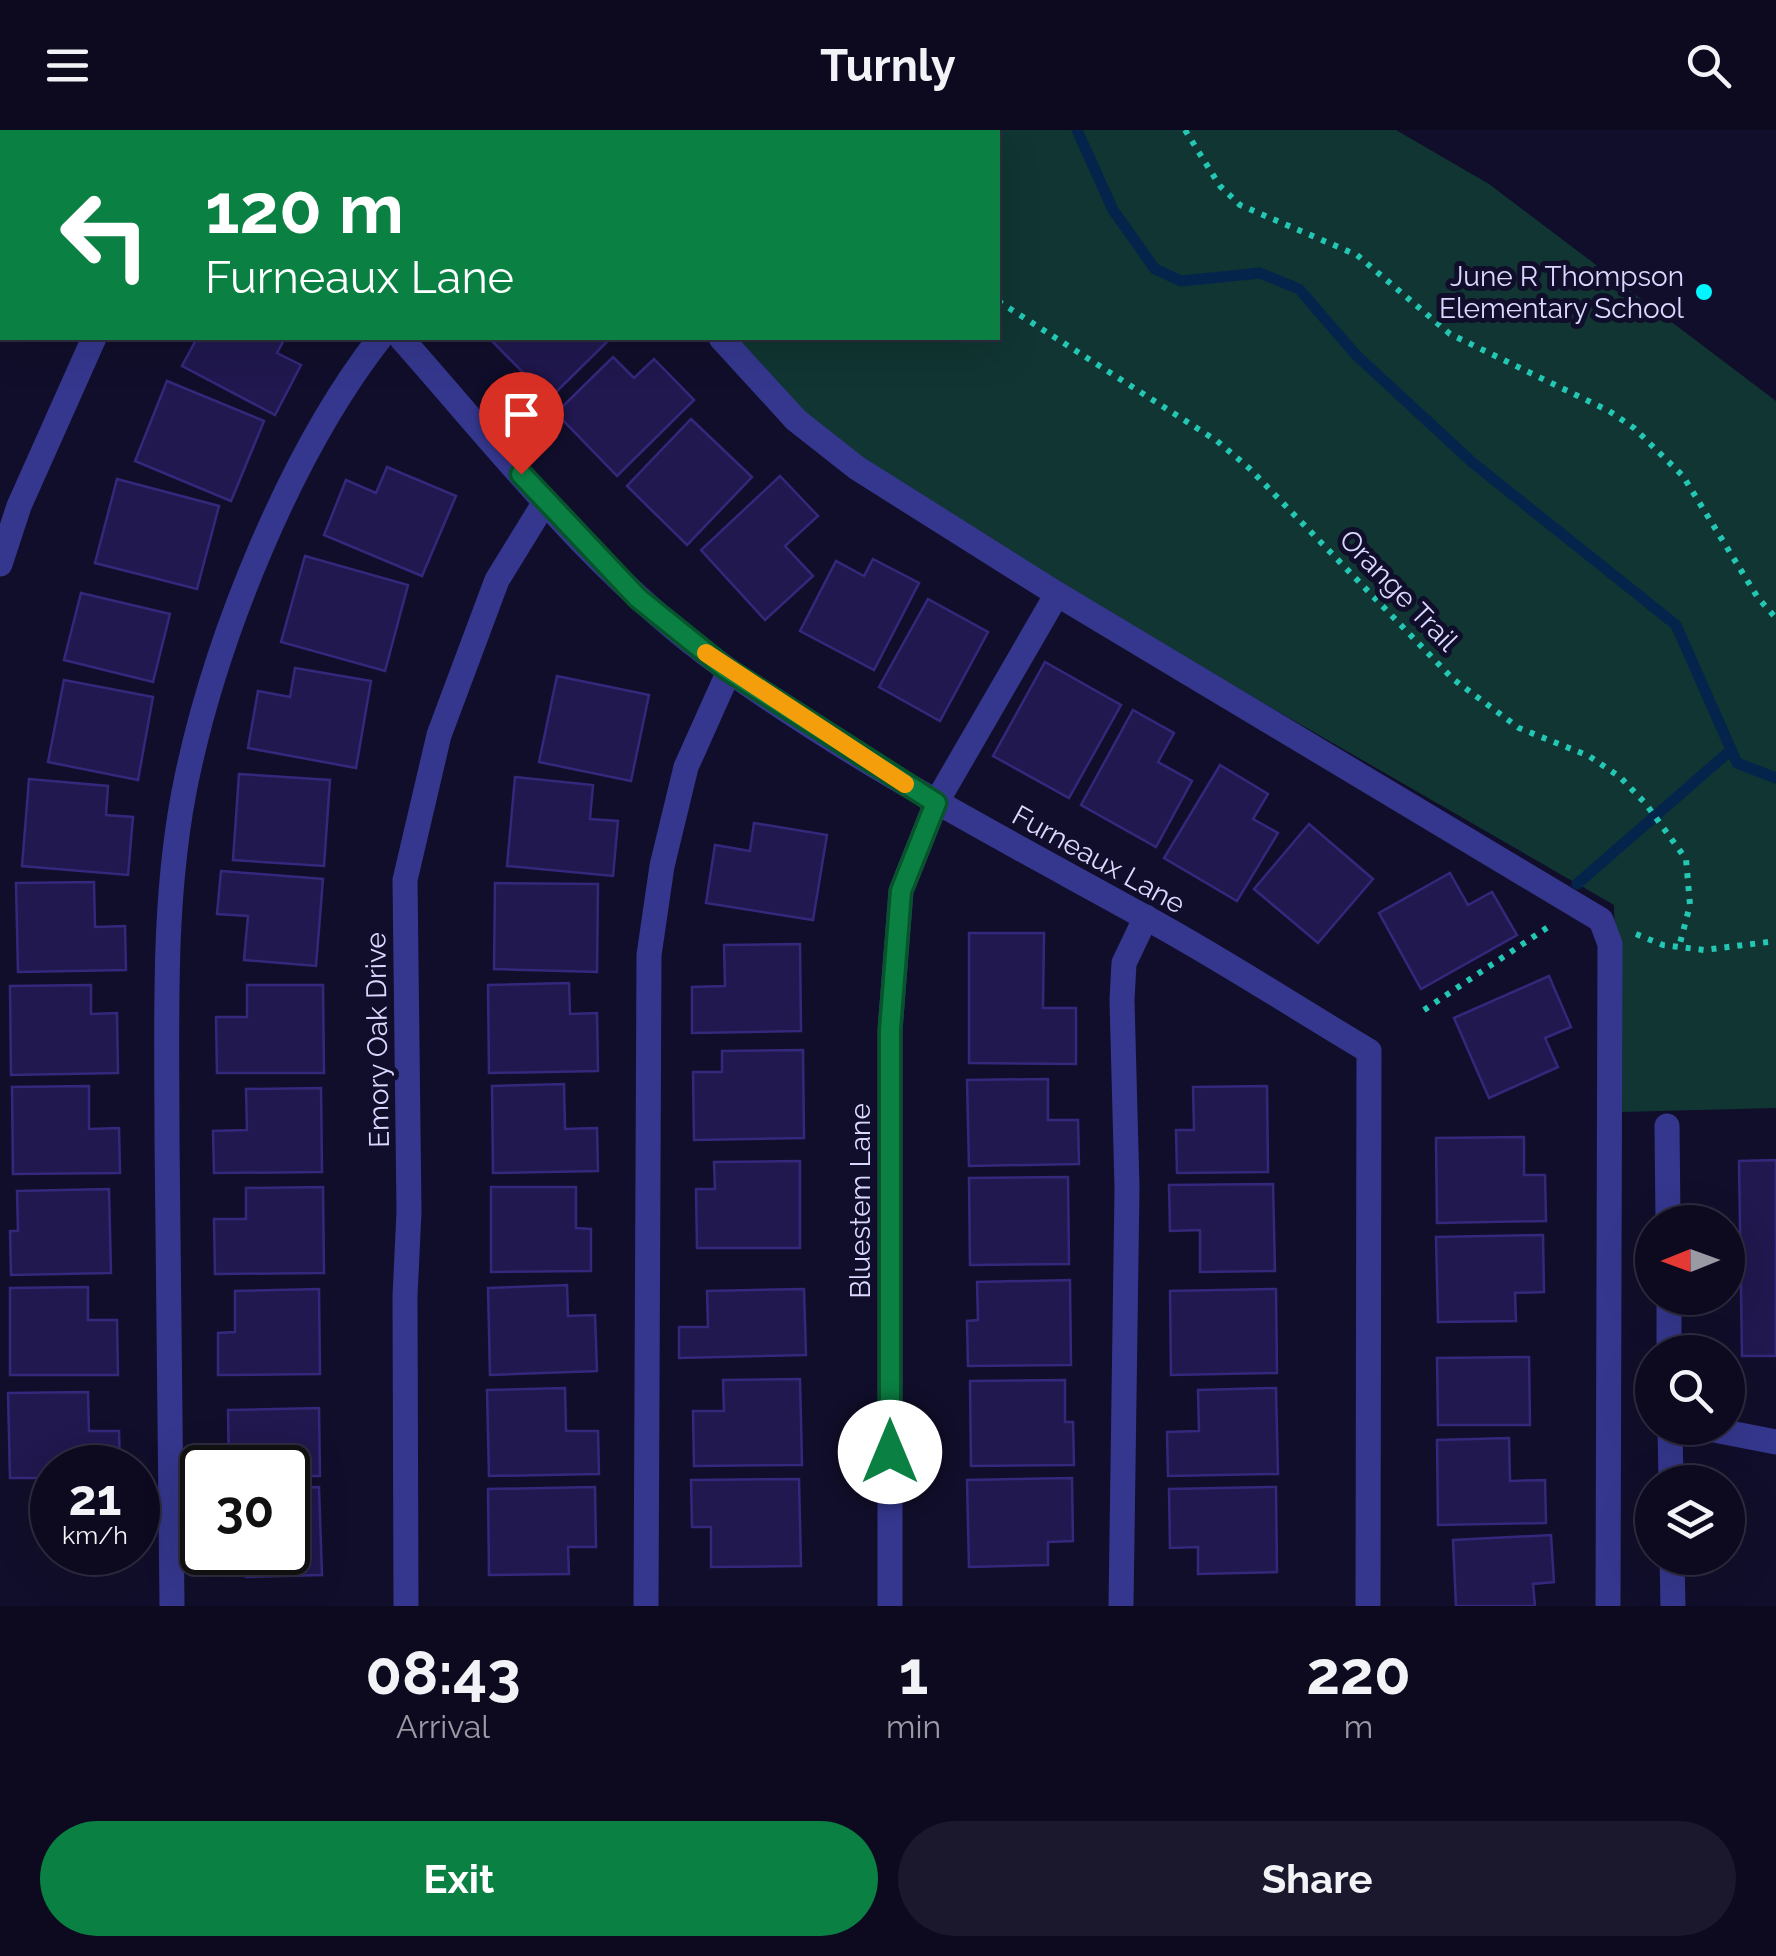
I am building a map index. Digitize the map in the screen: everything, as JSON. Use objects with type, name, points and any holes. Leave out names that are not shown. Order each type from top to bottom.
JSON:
[{"type":"street","points":[[0,564],[19,506],[93,340]]},
{"type":"street","points":[[172,1606],[169,968],[170,913],[186,777],[236,606],[294,481],[358,366],[378,340]]},
{"type":"street","name":"Furneaux Lane","points":[[403,340],[545,502],[638,598],[730,671],[936,803],[1146,917],[1369,1051],[1368,1606]]},
{"type":"street","points":[[723,340],[796,420],[857,468],[1057,594],[1591,912],[1610,944],[1608,1606]]},
{"type":"street","name":"Emory Oak Drive","points":[[406,1606],[406,880],[439,735],[497,580],[545,502]]},
{"type":"street","name":"Bluestem Lane","points":[[890,1606],[890,1030],[901,891],[936,803],[1057,594]]},
{"type":"street","points":[[646,1606],[649,955],[662,866],[686,767],[730,671]]},
{"type":"street","points":[[1120,1606],[1127,1188],[1122,1000],[1124,963],[1146,917]]},
{"type":"street","points":[[1667,1126],[1668,1205]]},
{"type":"street","points":[[1745,1436],[1776,1442]]},
{"type":"street","points":[[1672,1575],[1673,1606]]},
{"type":"path","points":[[1185,130],[1220,186],[1240,204],[1357,255],[1450,334],[1634,428],[1683,476],[1758,598],[1776,618]]},
{"type":"path","name":"Orange Trail","points":[[1000,302],[1217,442],[1278,496],[1453,679],[1519,728],[1589,756],[1620,777],[1671,834],[1686,859],[1692,886],[1680,948]]},
{"type":"path","points":[[1424,1010],[1591,912],[1680,948],[1704,950],[1776,941]]},
{"type":"green space","points":[[1000,130],[1396,130],[1489,184],[1776,401],[1776,1108],[1621,1112],[1614,905],[850,465],[736,340],[1000,340]]},
{"type":"building","points":[[196,340],[284,340],[277,353],[301,365],[275,415],[182,366]]},
{"type":"building","points":[[491,340],[609,340],[549,399]]},
{"type":"building","points":[[613,357],[634,378],[654,359],[694,400],[617,476],[556,413]]},
{"type":"building","points":[[167,381],[264,421],[231,501],[135,461]]},
{"type":"building","points":[[691,419],[752,477],[687,545],[627,486]]},
{"type":"building","points":[[387,467],[456,496],[422,576],[324,535],[346,480],[376,493]]},
{"type":"building","points":[[780,476],[818,516],[785,546],[813,576],[765,620],[701,550]]},
{"type":"building","points":[[117,479],[219,506],[197,589],[95,563]]},
{"type":"building","points":[[305,556],[408,585],[385,671],[281,642]]},
{"type":"building","points":[[873,559],[919,583],[874,670],[800,631],[836,561],[864,576]]},
{"type":"building","points":[[81,593],[170,614],[153,682],[64,660]]},
{"type":"building","points":[[928,599],[988,632],[940,721],[879,687]]},
{"type":"building","points":[[1045,662],[1121,705],[1069,798],[993,756]]},
{"type":"building","points":[[295,668],[371,681],[356,768],[248,748],[258,691],[290,697]]},
{"type":"building","points":[[557,676],[649,695],[631,781],[539,762]]},
{"type":"building","points":[[64,680],[153,697],[138,780],[48,762]]},
{"type":"building","points":[[1133,710],[1174,733],[1158,762],[1192,781],[1156,847],[1081,805]]},
{"type":"building","points":[[1220,765],[1268,794],[1253,819],[1278,833],[1237,901],[1164,858]]},
{"type":"building","points":[[239,774],[330,780],[324,866],[233,860]]},
{"type":"building","points":[[515,777],[593,785],[590,819],[618,821],[613,876],[507,866]]},
{"type":"building","points":[[29,779],[108,786],[106,815],[133,817],[128,875],[22,866]]},
{"type":"building","points":[[754,823],[827,835],[813,920],[706,903],[715,845],[750,851]]},
{"type":"building","points":[[1309,824],[1373,879],[1318,943],[1254,889]]},
{"type":"building","points":[[221,871],[323,879],[316,966],[244,960],[248,916],[217,914]]},
{"type":"building","points":[[1450,873],[1468,905],[1492,892],[1517,935],[1421,989],[1379,913]]},
{"type":"building","points":[[94,882],[95,927],[125,926],[126,970],[18,972],[16,883]]},
{"type":"building","points":[[495,883],[598,884],[597,972],[494,969]]},
{"type":"building","points":[[969,933],[1044,933],[1043,1008],[1076,1008],[1076,1064],[969,1063]]},
{"type":"building","points":[[800,944],[801,1031],[692,1033],[692,987],[725,986],[724,945]]},
{"type":"building","points":[[1549,976],[1571,1027],[1545,1038],[1558,1067],[1489,1098],[1454,1018]]},
{"type":"building","points":[[569,983],[570,1014],[597,1013],[598,1071],[489,1073],[488,985]]},
{"type":"building","points":[[91,985],[91,1014],[117,1013],[118,1073],[11,1075],[10,986]]},
{"type":"building","points":[[247,985],[323,985],[324,1073],[217,1073],[216,1017],[247,1017]]},
{"type":"building","points":[[803,1050],[804,1138],[694,1140],[693,1072],[722,1072],[722,1051]]},
{"type":"building","points":[[1048,1079],[1048,1120],[1078,1120],[1079,1164],[969,1166],[967,1080]]},
{"type":"building","points":[[564,1084],[565,1129],[597,1128],[598,1171],[493,1173],[492,1086]]},
{"type":"building","points":[[89,1086],[89,1129],[119,1128],[120,1173],[13,1174],[12,1087]]},
{"type":"building","points":[[1267,1086],[1268,1172],[1177,1173],[1176,1130],[1194,1130],[1193,1087]]},
{"type":"building","points":[[321,1088],[322,1172],[214,1173],[213,1131],[247,1130],[246,1089]]},
{"type":"building","points":[[1524,1137],[1524,1175],[1545,1175],[1546,1221],[1437,1223],[1436,1138]]},
{"type":"building","points":[[1776,1160],[1776,1356],[1745,1356],[1741,1315],[1745,1315],[1745,1205],[1740,1205],[1739,1161]]},
{"type":"building","points":[[800,1161],[800,1248],[697,1248],[696,1189],[715,1189],[714,1162]]},
{"type":"building","points":[[1068,1177],[1069,1264],[970,1265],[969,1178]]},
{"type":"building","points":[[1273,1184],[1275,1271],[1200,1272],[1200,1230],[1170,1231],[1169,1185]]},
{"type":"building","points":[[323,1187],[324,1273],[215,1274],[214,1219],[246,1219],[246,1188]]},
{"type":"building","points":[[491,1187],[576,1187],[576,1228],[591,1229],[591,1271],[491,1272]]},
{"type":"building","points":[[109,1189],[111,1273],[11,1275],[10,1231],[18,1231],[17,1191]]},
{"type":"building","points":[[1543,1235],[1544,1292],[1515,1293],[1516,1321],[1438,1322],[1436,1237]]},
{"type":"building","points":[[1070,1280],[1071,1365],[968,1366],[967,1321],[978,1320],[977,1282]]},
{"type":"building","points":[[567,1285],[568,1316],[595,1315],[597,1371],[490,1375],[488,1288]]},
{"type":"building","points":[[88,1287],[88,1320],[117,1320],[118,1375],[10,1375],[10,1288]]},
{"type":"building","points":[[319,1289],[320,1374],[218,1375],[218,1333],[235,1332],[235,1291]]},
{"type":"building","points":[[804,1289],[806,1355],[679,1358],[679,1327],[708,1327],[707,1291]]},
{"type":"building","points":[[1276,1289],[1277,1373],[1171,1375],[1170,1291]]},
{"type":"building","points":[[1529,1357],[1530,1425],[1438,1425],[1437,1358]]},
{"type":"building","points":[[800,1379],[802,1465],[694,1466],[693,1411],[724,1411],[723,1380]]},
{"type":"building","points":[[1065,1380],[1065,1422],[1073,1422],[1074,1465],[971,1466],[970,1381]]},
{"type":"building","points":[[565,1388],[566,1431],[598,1431],[599,1474],[489,1476],[487,1390]]},
{"type":"building","points":[[1276,1388],[1278,1474],[1168,1476],[1167,1432],[1199,1431],[1198,1390]]},
{"type":"building","points":[[88,1392],[89,1431],[119,1431],[119,1445],[30,1445],[30,1478],[10,1478],[8,1393]]},
{"type":"building","points":[[319,1408],[320,1476],[310,1476],[310,1445],[229,1445],[228,1410]]},
{"type":"building","points":[[1509,1438],[1510,1481],[1545,1480],[1546,1523],[1438,1525],[1437,1440]]},
{"type":"building","points":[[1072,1478],[1073,1541],[1048,1542],[1048,1565],[969,1567],[967,1480]]},
{"type":"building","points":[[799,1479],[801,1566],[711,1567],[711,1527],[692,1527],[691,1480]]},
{"type":"building","points":[[310,1487],[319,1487],[322,1575],[246,1577],[310,1575]]},
{"type":"building","points":[[595,1487],[596,1547],[568,1547],[569,1574],[489,1575],[488,1489]]},
{"type":"building","points":[[1276,1487],[1277,1572],[1198,1574],[1198,1547],[1170,1548],[1169,1489]]},
{"type":"building","points":[[1551,1535],[1554,1582],[1533,1584],[1535,1606],[1456,1606],[1453,1540]]},
{"type":"waterway","points":[[1077,130],[1113,210],[1155,269],[1181,281],[1260,273],[1299,289],[1356,355],[1473,463],[1676,625],[1737,763],[1776,778]]},
{"type":"waterway","points":[[1577,884],[1731,750]]},
{"type":"slow traffic","points":[[706,653],[905,784]]},
{"type":"place","name":"June R Thompson Elementary School","points":[[1704,292]]},
{"type":"route","points":[[521,474],[638,598],[725,668],[936,803],[901,891],[890,1030],[890,1452]]}]
